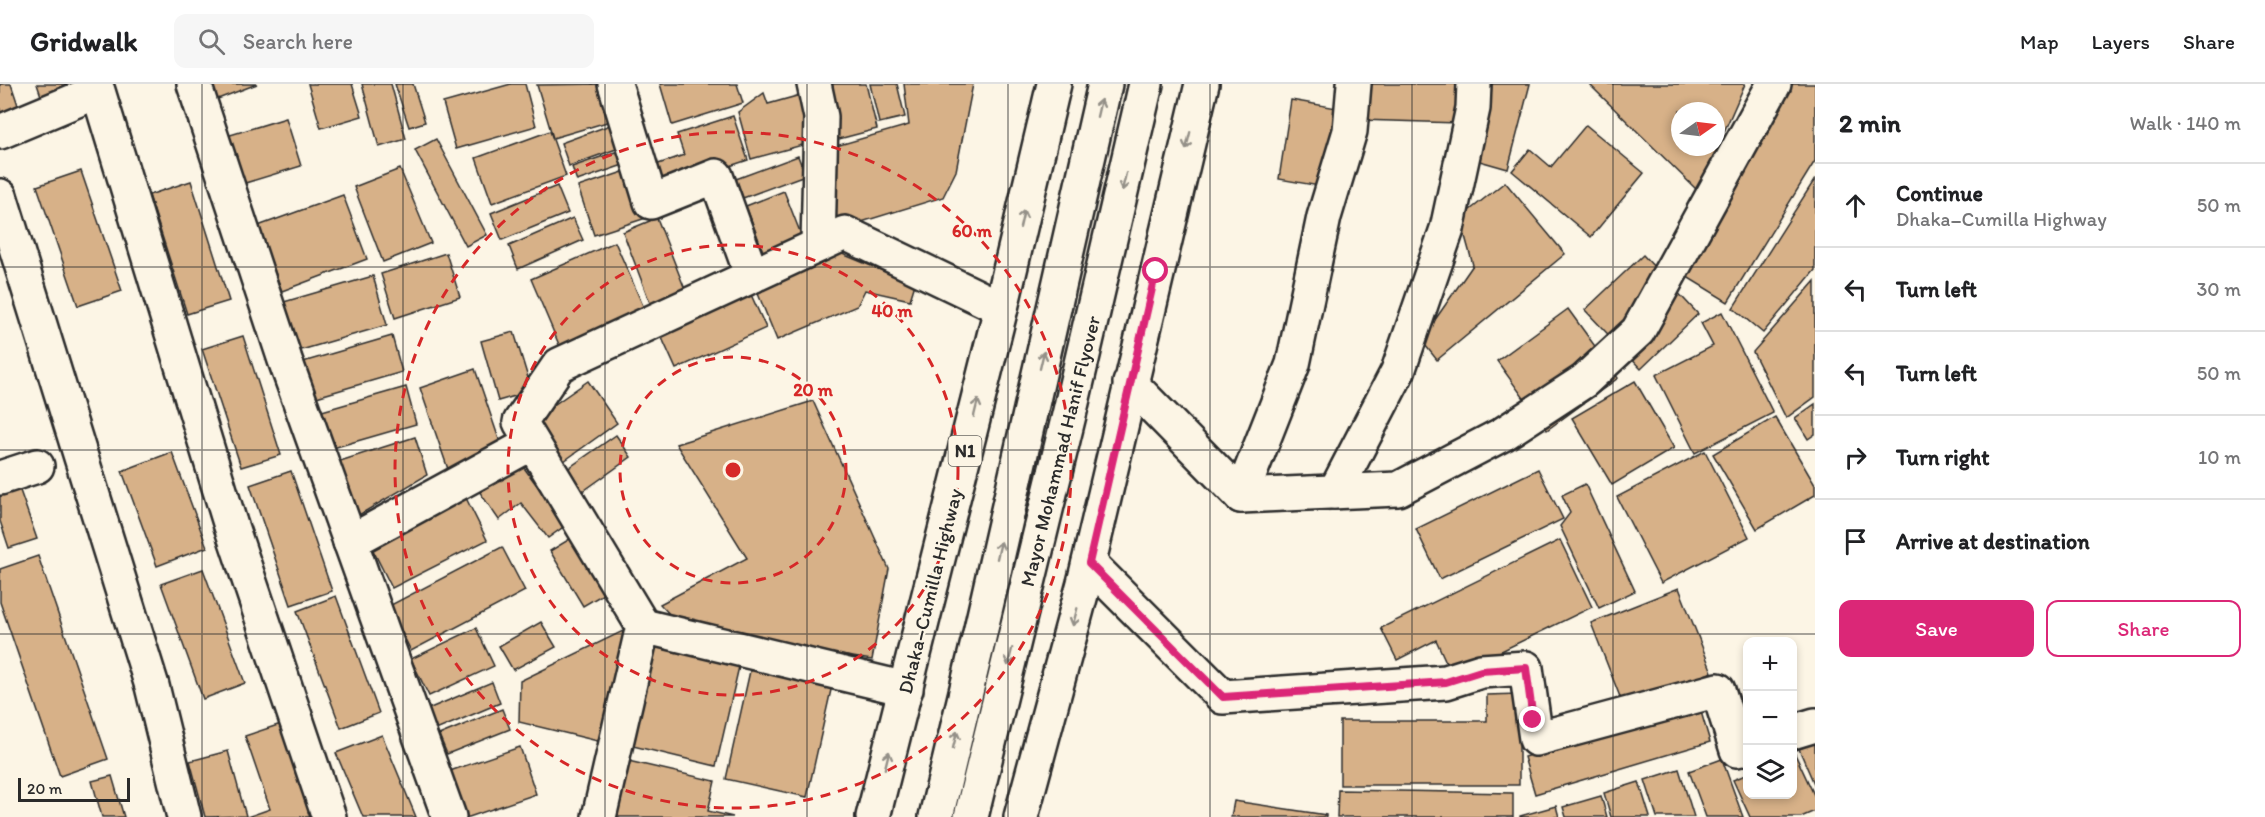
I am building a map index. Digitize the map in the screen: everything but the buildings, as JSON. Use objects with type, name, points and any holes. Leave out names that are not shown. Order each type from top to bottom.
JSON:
[{"type":"main road","points":[[194,84],[285,360],[449,817]]},
{"type":"main road","points":[[615,84],[651,202],[716,176],[752,276]]},
{"type":"main road","points":[[814,84],[821,117],[818,245]]},
{"type":"main road","name":"Dhaka–Cumilla Highway","points":[[873,817],[1001,308],[1054,84]]},
{"type":"main road","name":"Mayor Mohammad Hanif Flyover","points":[[936,817],[981,630],[1105,84]]},
{"type":"main road","name":"Mayor Mohammad Hanif Flyover","points":[[971,817],[1070,411],[1146,84]]},
{"type":"main road","points":[[1021,817],[1089,563],[1202,84]]},
{"type":"main road","points":[[1241,496],[1293,364],[1324,217],[1350,131],[1354,84]]},
{"type":"main road","points":[[1335,492],[1398,371],[1447,229],[1473,108],[1474,84]]},
{"type":"main road","points":[[1130,383],[1241,496],[1398,489],[1503,434],[1584,381],[1638,331],[1774,84]]},
{"type":"main road","points":[[0,132],[98,87],[230,523],[329,817]]},
{"type":"main road","points":[[0,195],[152,686],[183,817]]},
{"type":"main road","points":[[599,817],[643,626],[520,422],[559,365],[845,234],[1001,308]]},
{"type":"main road","points":[[350,542],[532,443]]},
{"type":"main road","points":[[0,478],[37,466]]},
{"type":"main road","points":[[1089,563],[1223,697],[1446,682],[1481,671],[1526,668],[1536,740],[1718,690],[1737,750],[1743,748]]},
{"type":"main road","points":[[643,626],[906,688]]},
{"type":"main road","points":[[1797,730],[1815,725]]},
{"type":"route","points":[[1156,271],[1089,563],[1223,697],[1446,682],[1481,671],[1526,668],[1533,720]]}]
